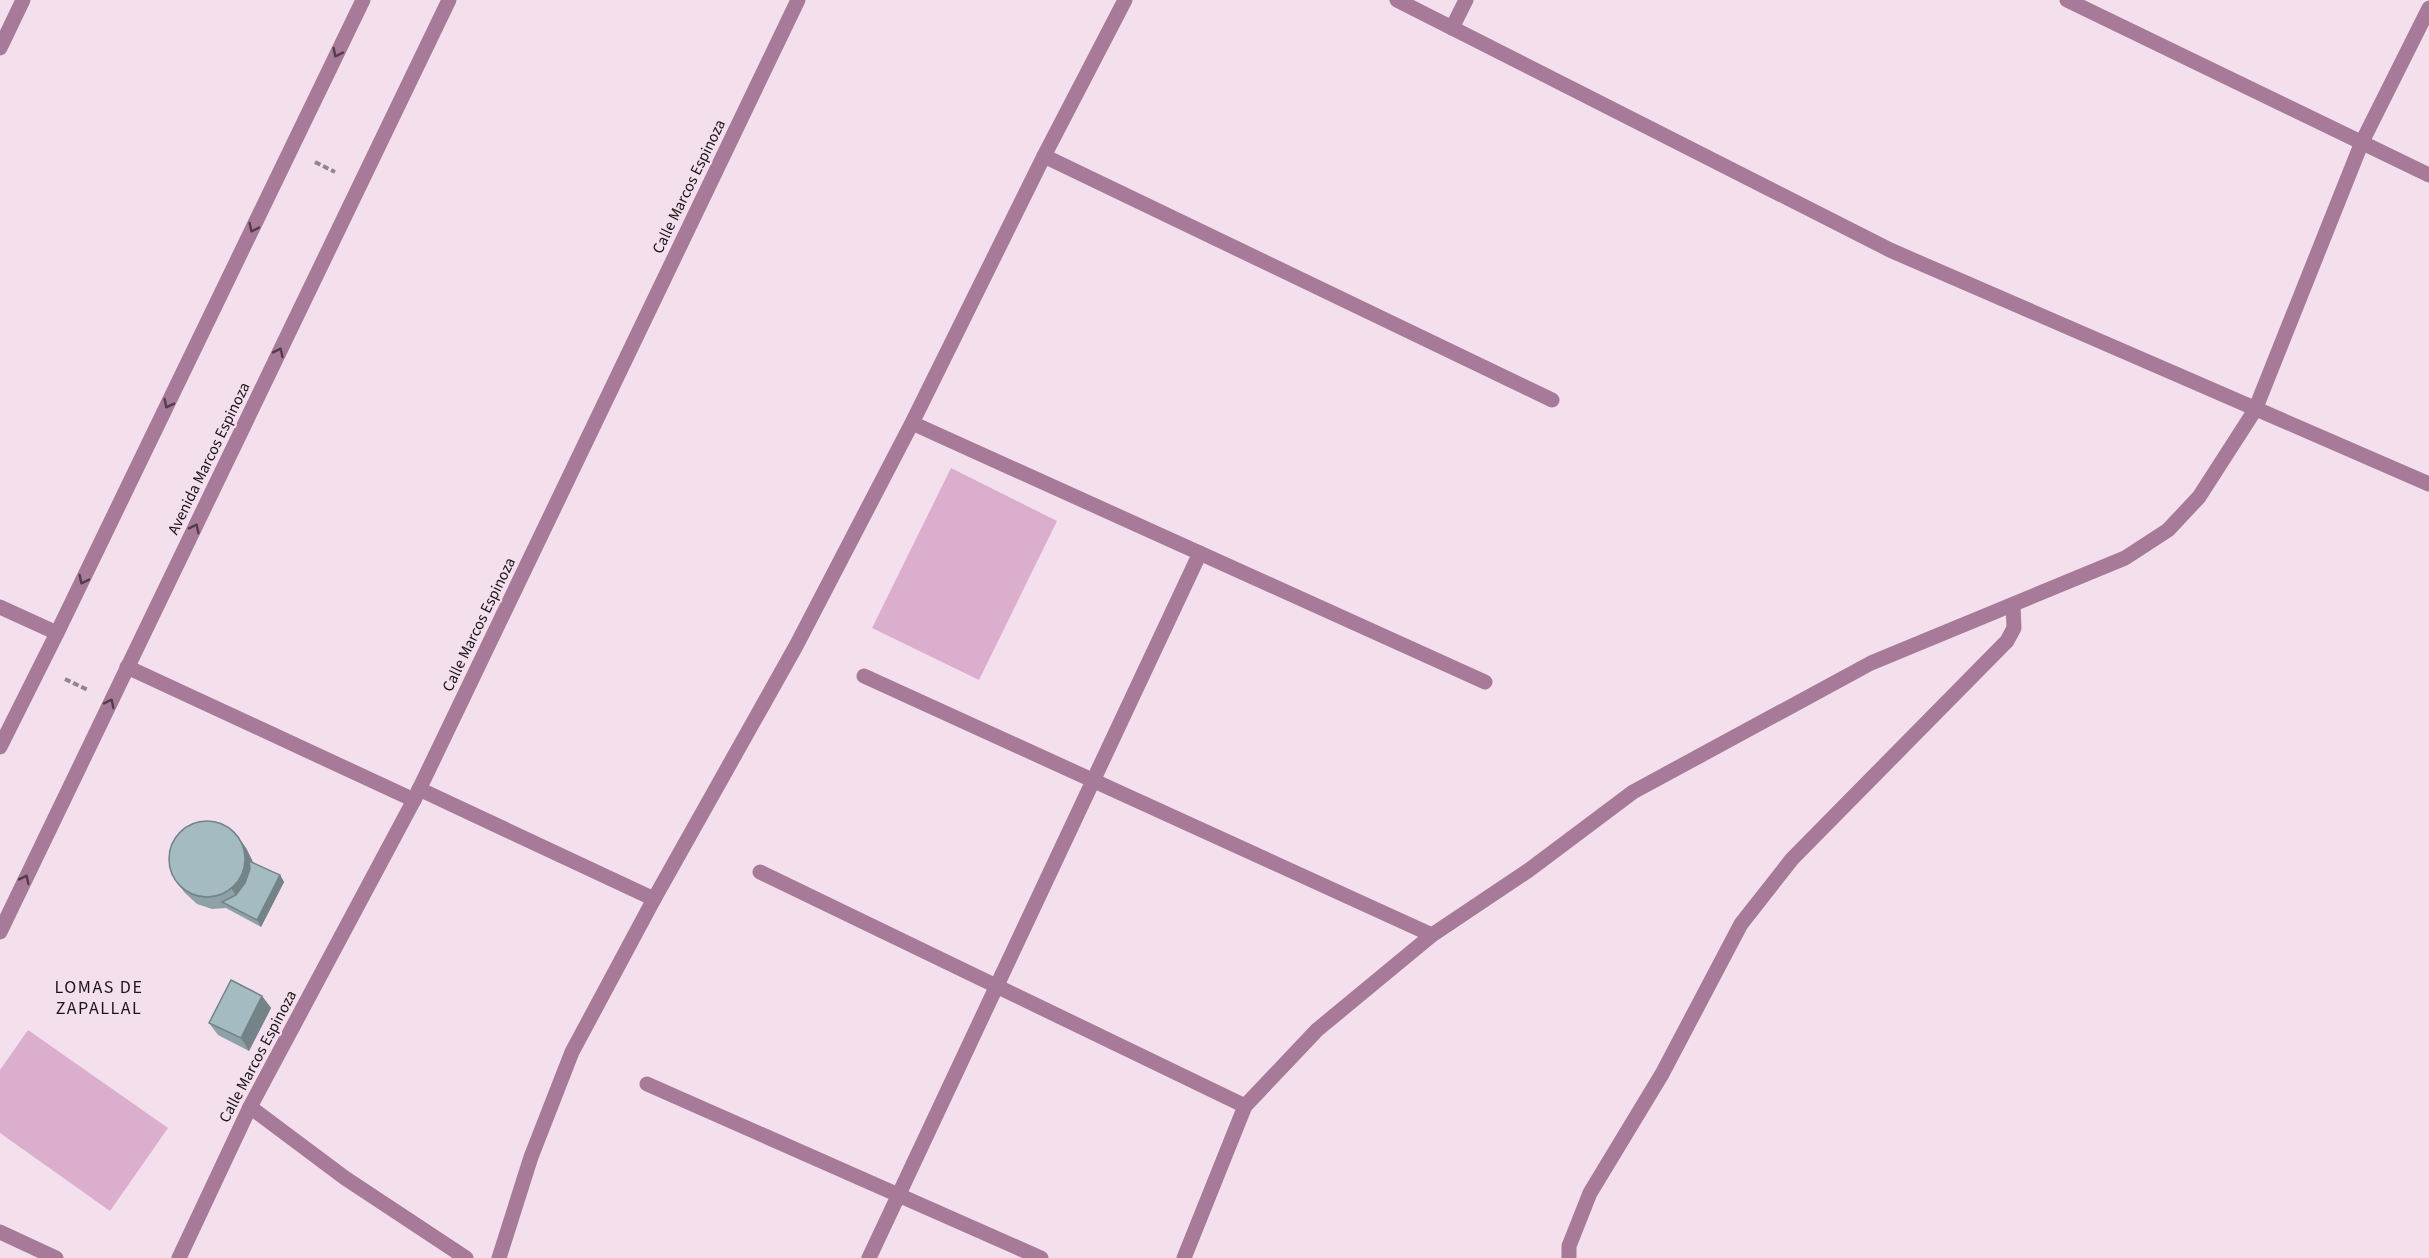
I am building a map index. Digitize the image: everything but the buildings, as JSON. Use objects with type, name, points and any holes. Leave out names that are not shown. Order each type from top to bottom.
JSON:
[{"type":"street","points":[[0,48],[23,0]]},
{"type":"street","points":[[0,747],[363,0]]},
{"type":"street","name":"Avenida Marcos Espinoza","points":[[0,932],[449,0]]},
{"type":"street","name":"Calle Marcos Espinoza","points":[[179,1258],[250,1107],[417,794],[798,0]]},
{"type":"street","points":[[499,1258],[531,1157],[572,1052],[654,899],[796,646],[912,423],[1044,156],[1125,0]]},
{"type":"street","points":[[1397,0],[1890,250],[2429,484]]},
{"type":"street","points":[[1452,28],[1466,0]]},
{"type":"street","points":[[2067,0],[2429,175]]},
{"type":"street","points":[[1184,1258],[1245,1106],[1317,1030],[1432,935],[1529,870],[1633,792],[1871,663],[2125,558],[2168,530],[2199,497],[2255,410],[2362,142],[2429,8]]},
{"type":"street","points":[[1044,156],[1552,400]]},
{"type":"street","points":[[912,423],[1485,682]]},
{"type":"street","points":[[869,1258],[1200,553]]},
{"type":"street","points":[[1569,1258],[1569,1246],[1590,1193],[1662,1074],[1741,924],[1792,859],[2007,641],[2014,628],[2013,605]]},
{"type":"street","points":[[0,607],[57,633]]},
{"type":"street","points":[[127,667],[654,899]]},
{"type":"street","points":[[864,676],[1432,935]]},
{"type":"street","points":[[760,872],[1245,1106]]},
{"type":"street","points":[[647,1084],[1036,1257]]},
{"type":"street","points":[[250,1107],[345,1178],[466,1258]]},
{"type":"street","points":[[0,1232],[56,1258]]},
{"type":"path","points":[[290,150],[360,185]]},
{"type":"path","points":[[40,667],[111,701]]},
{"type":"shaded area","points":[[951,468],[1057,521],[979,680],[872,628]]},
{"type":"shaded area","points":[[28,1030],[168,1128],[110,1211],[0,1133],[0,1070]]},
{"type":"district","name":"LOMAS DE ZAPALLAL","points":[[99,997]]}]
